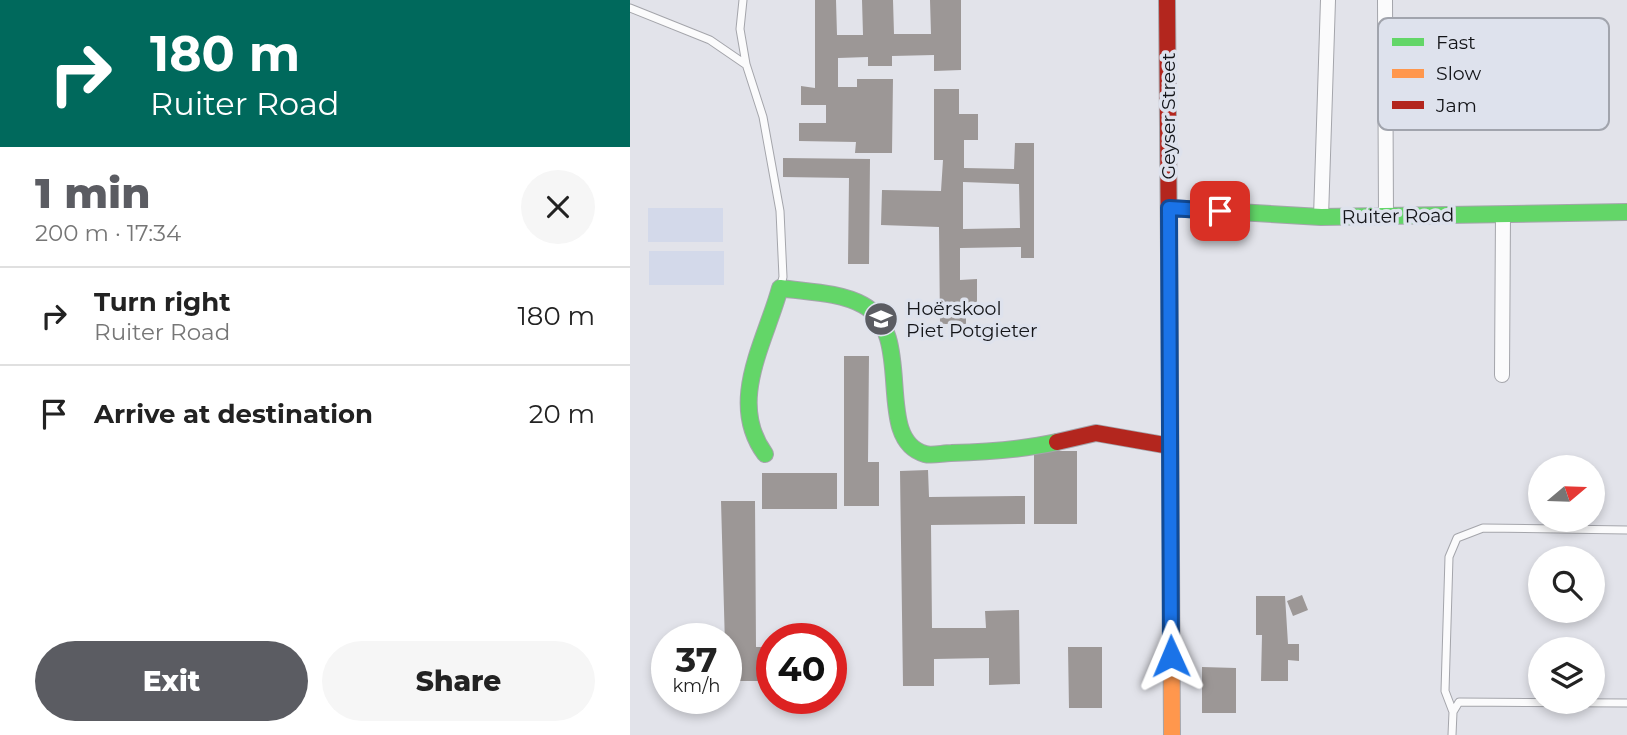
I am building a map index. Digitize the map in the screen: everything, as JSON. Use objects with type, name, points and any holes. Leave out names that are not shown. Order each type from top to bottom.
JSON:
[{"type":"street","name":"Geyser Street","points":[[1167,0],[1172,735]]},
{"type":"street","points":[[1321,216],[1328,0]]},
{"type":"street","points":[[1385,0],[1385,18]]},
{"type":"street","points":[[1386,130],[1386,216]]},
{"type":"street","name":"Ruiter Road","points":[[1169,208],[1321,216],[1627,212]]},
{"type":"street","points":[[1502,375],[1503,214]]},
{"type":"street","points":[[765,454],[754,443],[749,432],[747,414],[757,358],[780,288],[844,298],[865,306],[882,323],[891,344],[899,429],[911,446],[925,454],[1019,451],[1096,433],[1170,446]]},
{"type":"lane","points":[[743,0],[740,29],[746,64],[763,117],[780,212],[783,277],[780,288]]},
{"type":"lane","points":[[630,9],[710,40],[746,64]]},
{"type":"lane","points":[[1452,735],[1453,712],[1445,691],[1449,557],[1457,538],[1483,528],[1627,530]]},
{"type":"lane","points":[[1453,712],[1459,702],[1627,703]]},
{"type":"shaded area","points":[[648,208],[723,208],[723,242],[648,242]]},
{"type":"shaded area","points":[[649,251],[724,251],[724,285],[649,285]]},
{"type":"building","points":[[815,0],[836,0],[837,35],[863,35],[862,0],[893,0],[894,34],[931,34],[930,0],[961,0],[961,70],[934,71],[934,55],[892,56],[892,66],[868,66],[868,57],[838,58],[838,87],[857,87],[857,79],[893,79],[892,153],[855,153],[856,142],[799,141],[799,123],[826,123],[826,105],[801,105],[801,86],[815,88]]},
{"type":"building","points":[[934,89],[959,89],[959,114],[978,114],[978,140],[964,140],[964,168],[1014,169],[1015,143],[1034,143],[1034,258],[1021,258],[1021,247],[960,248],[960,280],[977,279],[977,303],[966,304],[966,324],[940,324],[939,227],[881,225],[882,190],[941,191],[943,160],[934,160]],"holes":[[[963,182],[1019,184],[1020,228],[963,229]]]},
{"type":"building","points":[[783,158],[870,159],[869,264],[848,264],[849,178],[783,177]]},
{"type":"building","points":[[844,356],[869,356],[868,462],[879,462],[879,506],[844,506]]},
{"type":"building","points":[[1034,451],[1077,451],[1077,524],[1034,524]]},
{"type":"building","points":[[928,470],[929,497],[1025,496],[1025,524],[931,525],[932,628],[986,628],[985,611],[1019,610],[1020,684],[989,685],[989,658],[934,659],[934,686],[903,686],[900,471]]},
{"type":"building","points":[[762,473],[837,473],[837,509],[762,509]]},
{"type":"building","points":[[721,501],[755,501],[756,681],[742,681],[742,623],[724,623]]},
{"type":"building","points":[[1302,595],[1308,610],[1293,616],[1287,601]]},
{"type":"building","points":[[1256,596],[1285,596],[1288,644],[1299,644],[1299,661],[1288,660],[1288,681],[1261,681],[1262,635],[1256,635]]},
{"type":"building","points":[[1068,647],[1102,647],[1102,708],[1069,708]]},
{"type":"building","points":[[1202,667],[1236,668],[1236,713],[1202,713]]},
{"type":"traffic: fast","points":[[1169,208],[1321,217],[1627,212]]},
{"type":"traffic: fast","points":[[765,454],[754,434],[749,414],[749,393],[759,351],[780,288],[844,297],[863,305],[879,319],[888,338],[901,428],[909,444],[925,454],[1004,450],[1057,442]]},
{"type":"traffic: slow","points":[[1170,380],[1172,735]]},
{"type":"traffic: jam","points":[[1167,0],[1170,380]]},
{"type":"traffic: jam","points":[[1057,442],[1096,433],[1170,446]]},
{"type":"place","name":"Hoërskool Piet Potgieter","points":[[881,319]]},
{"type":"route","points":[[1171,656],[1169,208],[1220,211]]}]
